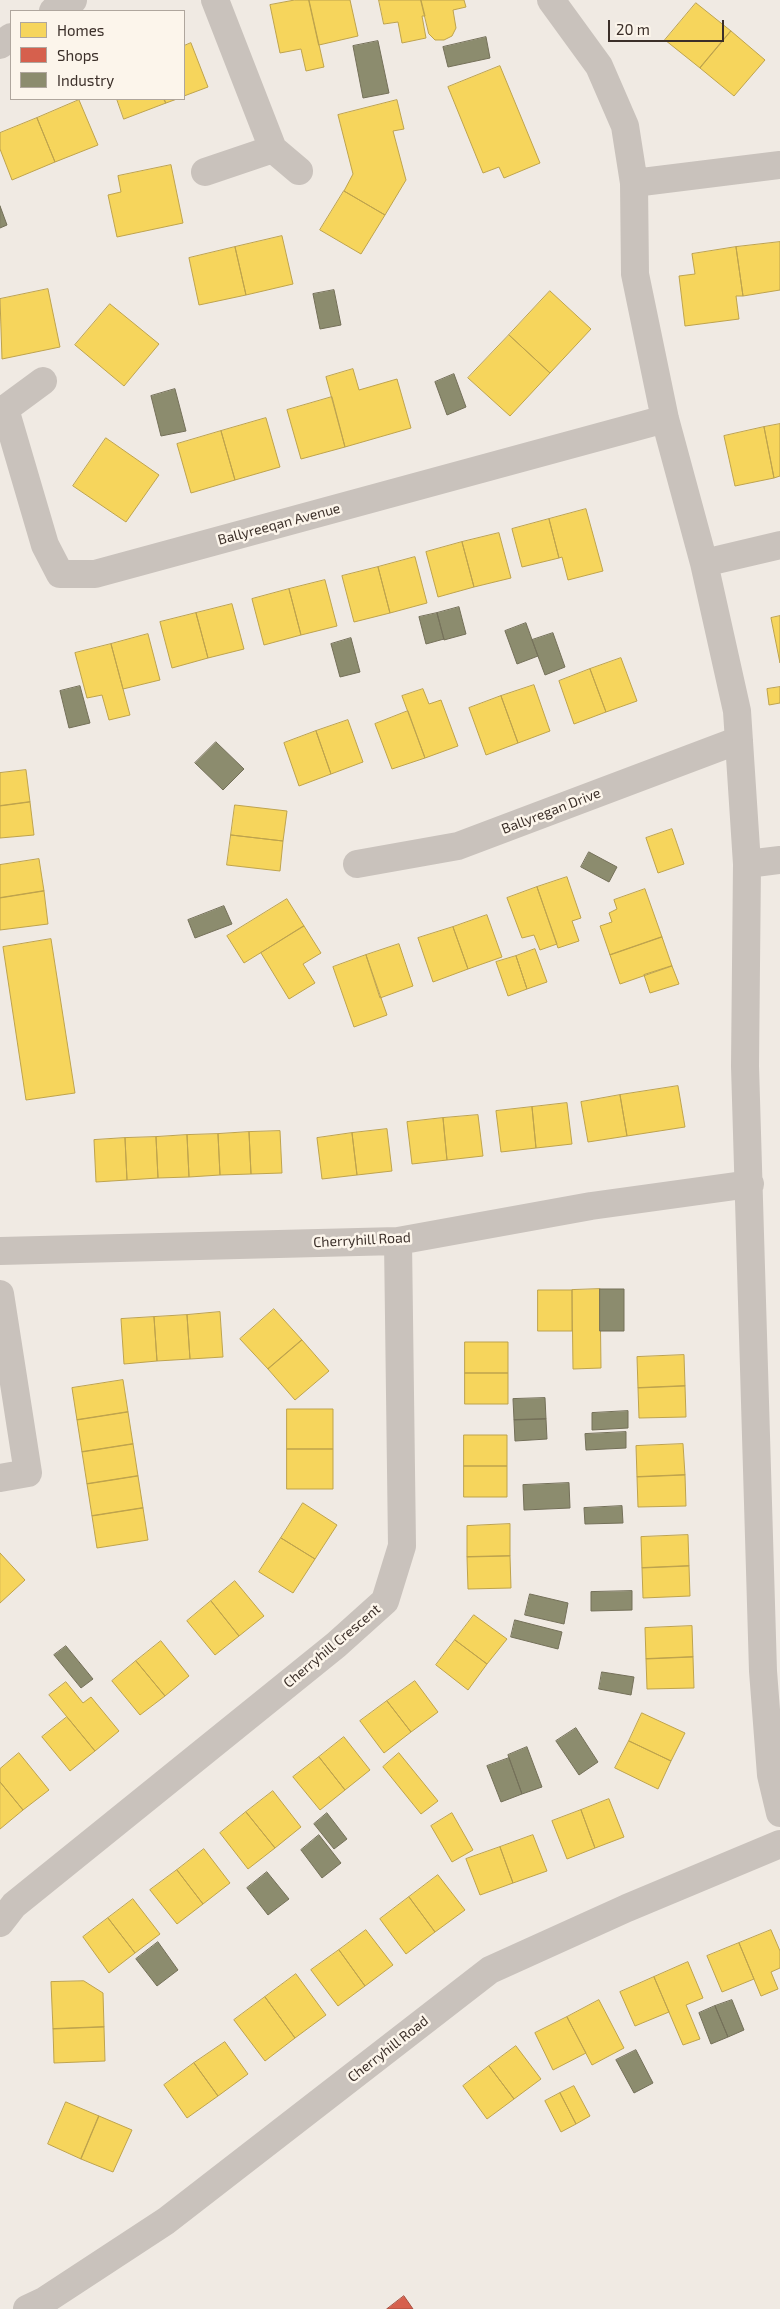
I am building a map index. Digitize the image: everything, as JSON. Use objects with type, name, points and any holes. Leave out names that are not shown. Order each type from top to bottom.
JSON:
[{"type":"street","points":[[55,10],[73,0]]},
{"type":"street","points":[[215,0],[273,149],[299,171]]},
{"type":"street","points":[[551,0],[599,66],[625,126],[634,184],[636,274],[666,419],[704,563],[737,711],[747,864],[745,1066],[763,1671],[771,1775],[780,1813]]},
{"type":"street","points":[[205,172],[273,149]]},
{"type":"street","points":[[634,184],[780,165]]},
{"type":"street","name":"Ballyreeqan Avenue","points":[[43,381],[3,409],[45,546],[60,574],[95,574],[666,419]]},
{"type":"street","points":[[704,563],[780,545]]},
{"type":"street","name":"Ballyregan Drive","points":[[358,864],[458,846],[739,740]]},
{"type":"street","points":[[747,864],[780,860]]},
{"type":"street","name":"Cherryhill Road","points":[[0,1251],[398,1241],[591,1206],[750,1184]]},
{"type":"street","name":"Cherryhill Crescent","points":[[0,1923],[14,1905],[336,1645],[385,1601],[402,1546],[398,1241]]},
{"type":"street","points":[[0,1294],[28,1473],[0,1478]]},
{"type":"street","name":"Cherryhill Road","points":[[26,2309],[44,2301],[166,2221],[490,1970],[627,1908],[780,1844]]},
{"type":"building: Homes","points":[[295,0],[309,0],[324,67],[306,71],[301,49],[280,53],[270,5]]},
{"type":"building: Homes","points":[[309,0],[350,0],[358,36],[319,45]]},
{"type":"building: Homes","points":[[379,0],[421,0],[425,16],[422,16],[426,38],[402,43],[398,22],[384,24]]},
{"type":"building: Homes","points":[[421,0],[464,0],[466,7],[453,10],[456,28],[452,36],[444,40],[435,40],[429,34]]},
{"type":"building: Homes","points":[[696,3],[731,31],[700,68],[665,40]]},
{"type":"building: Homes","points":[[731,31],[765,60],[734,96],[700,68]]},
{"type":"building: Homes","points":[[191,43],[208,87],[185,96],[185,46]]},
{"type":"building: Homes","points":[[500,66],[540,163],[504,178],[499,167],[483,173],[448,87]]},
{"type":"building: Homes","points":[[79,100],[98,145],[55,162],[37,118]]},
{"type":"building: Homes","points":[[117,100],[164,100],[166,103],[124,119]]},
{"type":"building: Homes","points":[[397,100],[404,129],[393,131],[406,180],[385,215],[344,191],[353,174],[338,115]]},
{"type":"building: Homes","points":[[37,118],[55,162],[12,180],[0,149],[0,133]]},
{"type":"building: Homes","points":[[171,165],[183,223],[117,237],[108,195],[121,192],[118,176]]},
{"type":"building: Homes","points":[[344,191],[385,215],[361,254],[320,230]]},
{"type":"building: Homes","points":[[282,236],[293,284],[246,295],[235,247]]},
{"type":"building: Homes","points":[[780,242],[780,290],[743,296],[736,247]]},
{"type":"building: Homes","points":[[235,247],[246,295],[199,305],[189,258]]},
{"type":"building: Homes","points":[[736,247],[743,296],[736,296],[739,319],[685,326],[679,276],[695,274],[692,254]]},
{"type":"building: Homes","points":[[48,289],[60,347],[2,359],[0,299]]},
{"type":"building: Homes","points":[[550,291],[591,329],[550,373],[509,335]]},
{"type":"building: Homes","points":[[110,304],[159,344],[124,386],[75,345]]},
{"type":"building: Homes","points":[[509,335],[550,373],[510,416],[468,378]]},
{"type":"building: Homes","points":[[353,369],[359,390],[397,379],[411,428],[345,447],[326,377]]},
{"type":"building: Homes","points":[[332,397],[345,447],[301,459],[287,410]]},
{"type":"building: Homes","points":[[266,418],[280,467],[235,480],[221,431]]},
{"type":"building: Homes","points":[[780,424],[780,476],[774,478],[764,427]]},
{"type":"building: Homes","points":[[764,427],[774,478],[735,486],[724,436]]},
{"type":"building: Homes","points":[[221,431],[235,480],[191,493],[177,444]]},
{"type":"building: Homes","points":[[106,438],[159,475],[126,522],[73,486]]},
{"type":"building: Homes","points":[[586,509],[603,571],[568,580],[562,557],[559,558],[549,519]]},
{"type":"building: Homes","points":[[549,519],[559,558],[522,567],[512,529]]},
{"type":"building: Homes","points":[[499,533],[511,578],[474,587],[462,542]]},
{"type":"building: Homes","points":[[462,542],[474,587],[438,597],[426,552]]},
{"type":"building: Homes","points":[[415,557],[427,603],[390,613],[378,567]]},
{"type":"building: Homes","points":[[378,567],[390,613],[354,622],[342,576]]},
{"type":"building: Homes","points":[[325,580],[337,626],[301,635],[289,589]]},
{"type":"building: Homes","points":[[289,589],[301,635],[264,645],[252,599]]},
{"type":"building: Homes","points":[[232,604],[244,649],[208,658],[196,613]]},
{"type":"building: Homes","points":[[196,613],[208,658],[172,668],[160,622]]},
{"type":"building: Homes","points":[[780,616],[780,663],[771,618]]},
{"type":"building: Homes","points":[[148,634],[160,680],[123,689],[111,644]]},
{"type":"building: Homes","points":[[111,644],[130,715],[109,720],[102,695],[87,698],[75,653]]},
{"type":"building: Homes","points":[[621,658],[637,701],[606,712],[590,669]]},
{"type":"building: Homes","points":[[590,669],[606,712],[574,724],[559,681]]},
{"type":"building: Homes","points":[[534,685],[550,731],[518,743],[501,696]]},
{"type":"building: Homes","points":[[780,687],[780,703],[769,705],[767,689]]},
{"type":"building: Homes","points":[[423,689],[429,704],[441,700],[458,746],[425,758],[402,696]]},
{"type":"building: Homes","points":[[501,696],[518,743],[486,755],[469,708]]},
{"type":"building: Homes","points":[[408,711],[425,758],[392,769],[375,724]]},
{"type":"building: Homes","points":[[348,720],[363,762],[331,774],[316,731]]},
{"type":"building: Homes","points":[[316,731],[331,774],[299,786],[284,743]]},
{"type":"building: Homes","points":[[26,770],[30,802],[0,806],[0,773]]},
{"type":"building: Homes","points":[[30,802],[34,835],[0,838],[0,806]]},
{"type":"building: Homes","points":[[235,805],[287,811],[283,841],[231,835]]},
{"type":"building: Homes","points":[[672,829],[684,864],[658,873],[646,838]]},
{"type":"building: Homes","points":[[231,835],[283,841],[280,871],[227,865]]},
{"type":"building: Homes","points":[[39,859],[44,891],[0,898],[0,865]]},
{"type":"building: Homes","points":[[567,877],[581,918],[572,921],[579,941],[558,948],[537,887]]},
{"type":"building: Homes","points":[[537,887],[557,944],[540,950],[534,935],[522,938],[507,898]]},
{"type":"building: Homes","points":[[645,889],[662,937],[610,955],[600,926],[612,922],[609,913],[617,909],[614,900]]},
{"type":"building: Homes","points":[[44,891],[48,924],[0,930],[0,898]]},
{"type":"building: Homes","points":[[287,899],[304,926],[244,963],[227,936]]},
{"type":"building: Homes","points":[[487,915],[502,957],[468,969],[453,927]]},
{"type":"building: Homes","points":[[304,926],[321,953],[303,964],[315,983],[289,999],[261,953]]},
{"type":"building: Homes","points":[[453,927],[468,969],[433,982],[418,938]]},
{"type":"building: Homes","points":[[662,937],[672,966],[620,984],[610,955]]},
{"type":"building: Homes","points":[[51,939],[75,1093],[26,1100],[3,947]]},
{"type":"building: Homes","points":[[399,944],[413,986],[380,998],[366,955]]},
{"type":"building: Homes","points":[[535,949],[547,982],[527,989],[516,956]]},
{"type":"building: Homes","points":[[366,955],[387,1015],[354,1027],[333,967]]},
{"type":"building: Homes","points":[[516,956],[527,989],[508,996],[496,962]]},
{"type":"building: Homes","points":[[672,966],[679,984],[650,993],[644,975]]},
{"type":"building: Homes","points":[[678,1086],[685,1127],[627,1136],[620,1095]]},
{"type":"building: Homes","points":[[620,1095],[627,1136],[588,1142],[581,1102]]},
{"type":"building: Homes","points":[[567,1103],[572,1144],[536,1148],[532,1107]]},
{"type":"building: Homes","points":[[532,1107],[536,1148],[501,1152],[496,1111]]},
{"type":"building: Homes","points":[[478,1115],[483,1156],[447,1160],[443,1118]]},
{"type":"building: Homes","points":[[443,1118],[447,1160],[412,1164],[407,1122]]},
{"type":"building: Homes","points":[[387,1129],[392,1171],[357,1175],[352,1133]]},
{"type":"building: Homes","points":[[280,1131],[282,1173],[251,1174],[249,1132]]},
{"type":"building: Homes","points":[[249,1132],[251,1174],[220,1175],[218,1134]]},
{"type":"building: Homes","points":[[352,1133],[357,1175],[322,1179],[317,1138]]},
{"type":"building: Homes","points":[[218,1134],[220,1175],[189,1177],[187,1135]]},
{"type":"building: Homes","points":[[187,1135],[189,1177],[158,1178],[156,1137]]},
{"type":"building: Homes","points":[[156,1137],[158,1178],[127,1180],[125,1138]]},
{"type":"building: Homes","points":[[125,1138],[127,1180],[96,1182],[94,1140]]},
{"type":"building: Homes","points":[[600,1289],[601,1368],[573,1369],[572,1290]]},
{"type":"building: Homes","points":[[538,1290],[572,1290],[572,1331],[538,1331]]},
{"type":"building: Homes","points":[[274,1309],[302,1340],[268,1369],[240,1339]]},
{"type":"building: Homes","points":[[220,1312],[223,1357],[190,1359],[187,1315]]},
{"type":"building: Homes","points":[[187,1315],[190,1359],[157,1361],[154,1317]]},
{"type":"building: Homes","points":[[154,1317],[157,1361],[124,1364],[121,1319]]},
{"type":"building: Homes","points":[[302,1340],[329,1371],[295,1400],[268,1369]]},
{"type":"building: Homes","points":[[465,1342],[508,1342],[508,1373],[465,1373]]},
{"type":"building: Homes","points":[[684,1355],[685,1386],[638,1388],[637,1357]]},
{"type":"building: Homes","points":[[465,1373],[508,1373],[508,1404],[465,1404]]},
{"type":"building: Homes","points":[[123,1380],[128,1412],[77,1420],[72,1388]]},
{"type":"building: Homes","points":[[685,1386],[686,1417],[639,1418],[638,1388]]},
{"type":"building: Homes","points":[[287,1409],[333,1409],[333,1449],[287,1449]]},
{"type":"building: Homes","points":[[128,1412],[133,1444],[82,1452],[77,1420]]},
{"type":"building: Homes","points":[[464,1435],[507,1435],[507,1466],[464,1466]]},
{"type":"building: Homes","points":[[133,1444],[138,1476],[87,1484],[82,1452]]},
{"type":"building: Homes","points":[[683,1444],[685,1475],[637,1477],[636,1446]]},
{"type":"building: Homes","points":[[287,1449],[333,1449],[333,1489],[287,1489]]},
{"type":"building: Homes","points":[[464,1466],[507,1466],[507,1497],[464,1497]]},
{"type":"building: Homes","points":[[685,1475],[686,1506],[638,1507],[637,1477]]},
{"type":"building: Homes","points":[[138,1476],[143,1508],[92,1516],[87,1484]]},
{"type":"building: Homes","points":[[303,1503],[337,1525],[315,1559],[281,1538]]},
{"type":"building: Homes","points":[[143,1508],[148,1540],[97,1548],[92,1516]]},
{"type":"building: Homes","points":[[510,1524],[510,1556],[467,1557],[467,1526]]},
{"type":"building: Homes","points":[[688,1535],[689,1566],[642,1568],[641,1537]]},
{"type":"building: Homes","points":[[281,1538],[315,1559],[293,1593],[259,1572]]},
{"type":"building: Homes","points":[[0,1553],[25,1580],[0,1603]]},
{"type":"building: Homes","points":[[510,1556],[511,1588],[468,1589],[467,1557]]},
{"type":"building: Homes","points":[[689,1566],[690,1596],[643,1598],[642,1568]]},
{"type":"building: Homes","points":[[235,1581],[264,1616],[239,1636],[211,1601]]},
{"type":"building: Homes","points":[[211,1601],[239,1636],[215,1655],[187,1621]]},
{"type":"building: Homes","points":[[474,1615],[507,1639],[487,1664],[455,1640]]},
{"type":"building: Homes","points":[[692,1626],[693,1657],[646,1659],[645,1628]]},
{"type":"building: Homes","points":[[455,1640],[487,1664],[468,1690],[436,1665]]},
{"type":"building: Homes","points":[[161,1641],[189,1676],[165,1696],[136,1661]]},
{"type":"building: Homes","points":[[693,1657],[694,1688],[647,1689],[646,1659]]},
{"type":"building: Homes","points":[[136,1661],[165,1696],[140,1715],[112,1681]]},
{"type":"building: Homes","points":[[415,1681],[438,1712],[411,1732],[387,1701]]},
{"type":"building: Homes","points":[[66,1682],[83,1703],[91,1697],[119,1731],[95,1751],[49,1695]]},
{"type":"building: Homes","points":[[387,1701],[411,1732],[384,1753],[360,1721]]},
{"type":"building: Homes","points":[[642,1713],[685,1733],[671,1761],[629,1741]]},
{"type":"building: Homes","points":[[67,1717],[95,1751],[70,1771],[42,1737]]},
{"type":"building: Homes","points":[[344,1737],[370,1770],[345,1790],[319,1757]]},
{"type":"building: Homes","points":[[629,1741],[671,1761],[658,1789],[615,1768]]},
{"type":"building: Homes","points":[[19,1753],[49,1790],[23,1810],[0,1782],[0,1769]]},
{"type":"building: Homes","points":[[399,1753],[438,1801],[421,1814],[383,1767]]},
{"type":"building: Homes","points":[[319,1757],[345,1790],[320,1810],[293,1777]]},
{"type":"building: Homes","points":[[0,1782],[23,1810],[0,1829]]},
{"type":"building: Homes","points":[[273,1791],[301,1827],[275,1848],[246,1812]]},
{"type":"building: Homes","points":[[609,1799],[624,1837],[595,1848],[581,1810]]},
{"type":"building: Homes","points":[[581,1810],[595,1848],[567,1859],[552,1821]]},
{"type":"building: Homes","points":[[246,1812],[275,1848],[248,1869],[220,1833]]},
{"type":"building: Homes","points":[[452,1813],[473,1850],[452,1862],[431,1826]]},
{"type":"building: Homes","points":[[533,1835],[547,1871],[513,1883],[500,1847]]},
{"type":"building: Homes","points":[[500,1847],[513,1883],[480,1895],[466,1859]]},
{"type":"building: Homes","points":[[204,1849],[230,1883],[203,1904],[177,1870]]},
{"type":"building: Homes","points":[[177,1870],[203,1904],[177,1924],[150,1890]]},
{"type":"building: Homes","points":[[438,1875],[465,1910],[435,1932],[409,1897]]},
{"type":"building: Homes","points":[[409,1897],[435,1932],[406,1954],[380,1919]]},
{"type":"building: Homes","points":[[133,1899],[160,1934],[135,1953],[108,1918]]},
{"type":"building: Homes","points":[[108,1918],[135,1953],[109,1973],[83,1937]]},
{"type":"building: Homes","points":[[366,1930],[393,1965],[365,1986],[339,1950]]},
{"type":"building: Homes","points":[[771,1930],[780,1951],[780,1968],[771,1972],[778,1989],[761,1996],[739,1943]]},
{"type":"building: Homes","points":[[739,1943],[754,1979],[722,1992],[707,1956]]},
{"type":"building: Homes","points":[[339,1950],[365,1986],[338,2006],[311,1970]]},
{"type":"building: Homes","points":[[688,1962],[703,1998],[686,2005],[700,2039],[683,2045],[654,1977]]},
{"type":"building: Homes","points":[[296,1974],[326,2015],[295,2038],[265,1997]]},
{"type":"building: Homes","points":[[654,1977],[669,2012],[635,2026],[620,1992]]},
{"type":"building: Homes","points":[[84,1981],[103,1993],[104,2027],[53,2029],[51,1982]]},
{"type":"building: Homes","points":[[265,1997],[295,2038],[265,2061],[234,2020]]},
{"type":"building: Homes","points":[[599,2000],[624,2048],[592,2065],[567,2017]]},
{"type":"building: Homes","points":[[567,2017],[586,2053],[553,2070],[535,2033]]},
{"type":"building: Homes","points":[[104,2027],[105,2061],[54,2063],[53,2029]]},
{"type":"building: Homes","points":[[225,2042],[248,2074],[218,2096],[194,2063]]},
{"type":"building: Homes","points":[[516,2046],[541,2079],[514,2099],[489,2066]]},
{"type":"building: Homes","points":[[194,2063],[218,2096],[187,2118],[164,2085]]},
{"type":"building: Homes","points":[[489,2066],[514,2099],[487,2119],[463,2086]]},
{"type":"building: Homes","points":[[574,2086],[590,2116],[576,2124],[560,2093]]},
{"type":"building: Homes","points":[[560,2093],[576,2124],[561,2132],[545,2101]]},
{"type":"building: Homes","points":[[66,2102],[99,2116],[81,2159],[48,2144]]},
{"type":"building: Homes","points":[[99,2116],[132,2130],[113,2172],[81,2159]]},
{"type":"building: Shops","points":[[404,2296],[413,2309],[387,2309]]},
{"type":"building: Industry","points":[[486,37],[490,58],[448,67],[443,47]]},
{"type":"building: Industry","points":[[378,41],[389,93],[363,98],[353,46]]},
{"type":"building: Industry","points":[[0,206],[7,225],[0,228]]},
{"type":"building: Industry","points":[[334,290],[341,325],[320,329],[313,294]]},
{"type":"building: Industry","points":[[454,374],[466,407],[447,415],[435,382]]},
{"type":"building: Industry","points":[[175,389],[186,431],[161,436],[151,396]]},
{"type":"building: Industry","points":[[459,607],[466,634],[444,640],[437,613]]},
{"type":"building: Industry","points":[[437,613],[444,639],[426,644],[419,617]]},
{"type":"building: Industry","points":[[526,623],[538,656],[517,664],[505,631]]},
{"type":"building: Industry","points":[[553,633],[565,667],[545,675],[532,640]]},
{"type":"building: Industry","points":[[351,638],[360,672],[340,677],[331,644]]},
{"type":"building: Industry","points":[[80,686],[90,723],[69,728],[60,691]]},
{"type":"building: Industry","points":[[216,742],[244,769],[223,790],[195,763]]},
{"type":"building: Industry","points":[[589,852],[617,867],[609,882],[581,867]]},
{"type":"building: Industry","points":[[224,906],[232,924],[195,938],[188,920]]},
{"type":"building: Industry","points":[[600,1289],[624,1289],[624,1331],[600,1331]]},
{"type":"building: Industry","points":[[545,1398],[546,1419],[514,1420],[513,1399]]},
{"type":"building: Industry","points":[[628,1411],[628,1428],[592,1430],[592,1413]]},
{"type":"building: Industry","points":[[546,1419],[547,1439],[515,1441],[514,1420]]},
{"type":"building: Industry","points":[[626,1432],[626,1448],[586,1450],[585,1434]]},
{"type":"building: Industry","points":[[569,1483],[570,1508],[524,1510],[523,1485]]},
{"type":"building: Industry","points":[[622,1506],[623,1523],[585,1524],[584,1508]]},
{"type":"building: Industry","points":[[632,1591],[632,1610],[591,1611],[591,1592]]},
{"type":"building: Industry","points":[[530,1594],[568,1603],[564,1624],[525,1615]]},
{"type":"building: Industry","points":[[515,1620],[562,1632],[558,1649],[511,1637]]},
{"type":"building: Industry","points":[[66,1646],[93,1679],[81,1688],[54,1655]]},
{"type":"building: Industry","points":[[602,1672],[634,1677],[631,1695],[599,1689]]},
{"type":"building: Industry","points":[[576,1728],[598,1762],[579,1775],[556,1741]]},
{"type":"building: Industry","points":[[527,1747],[542,1787],[522,1794],[508,1755]]},
{"type":"building: Industry","points":[[509,1758],[522,1794],[501,1802],[487,1766]]},
{"type":"building: Industry","points":[[327,1813],[347,1839],[334,1849],[314,1824]]},
{"type":"building: Industry","points":[[319,1835],[341,1863],[322,1878],[301,1850]]},
{"type":"building: Industry","points":[[267,1872],[289,1899],[268,1915],[247,1888]]},
{"type":"building: Industry","points":[[158,1942],[178,1970],[157,1986],[136,1959]]},
{"type":"building: Industry","points":[[732,2000],[744,2030],[728,2037],[715,2006]]},
{"type":"building: Industry","points":[[715,2006],[728,2037],[711,2044],[699,2013]]},
{"type":"building: Industry","points":[[636,2050],[653,2083],[634,2093],[616,2060]]}]
